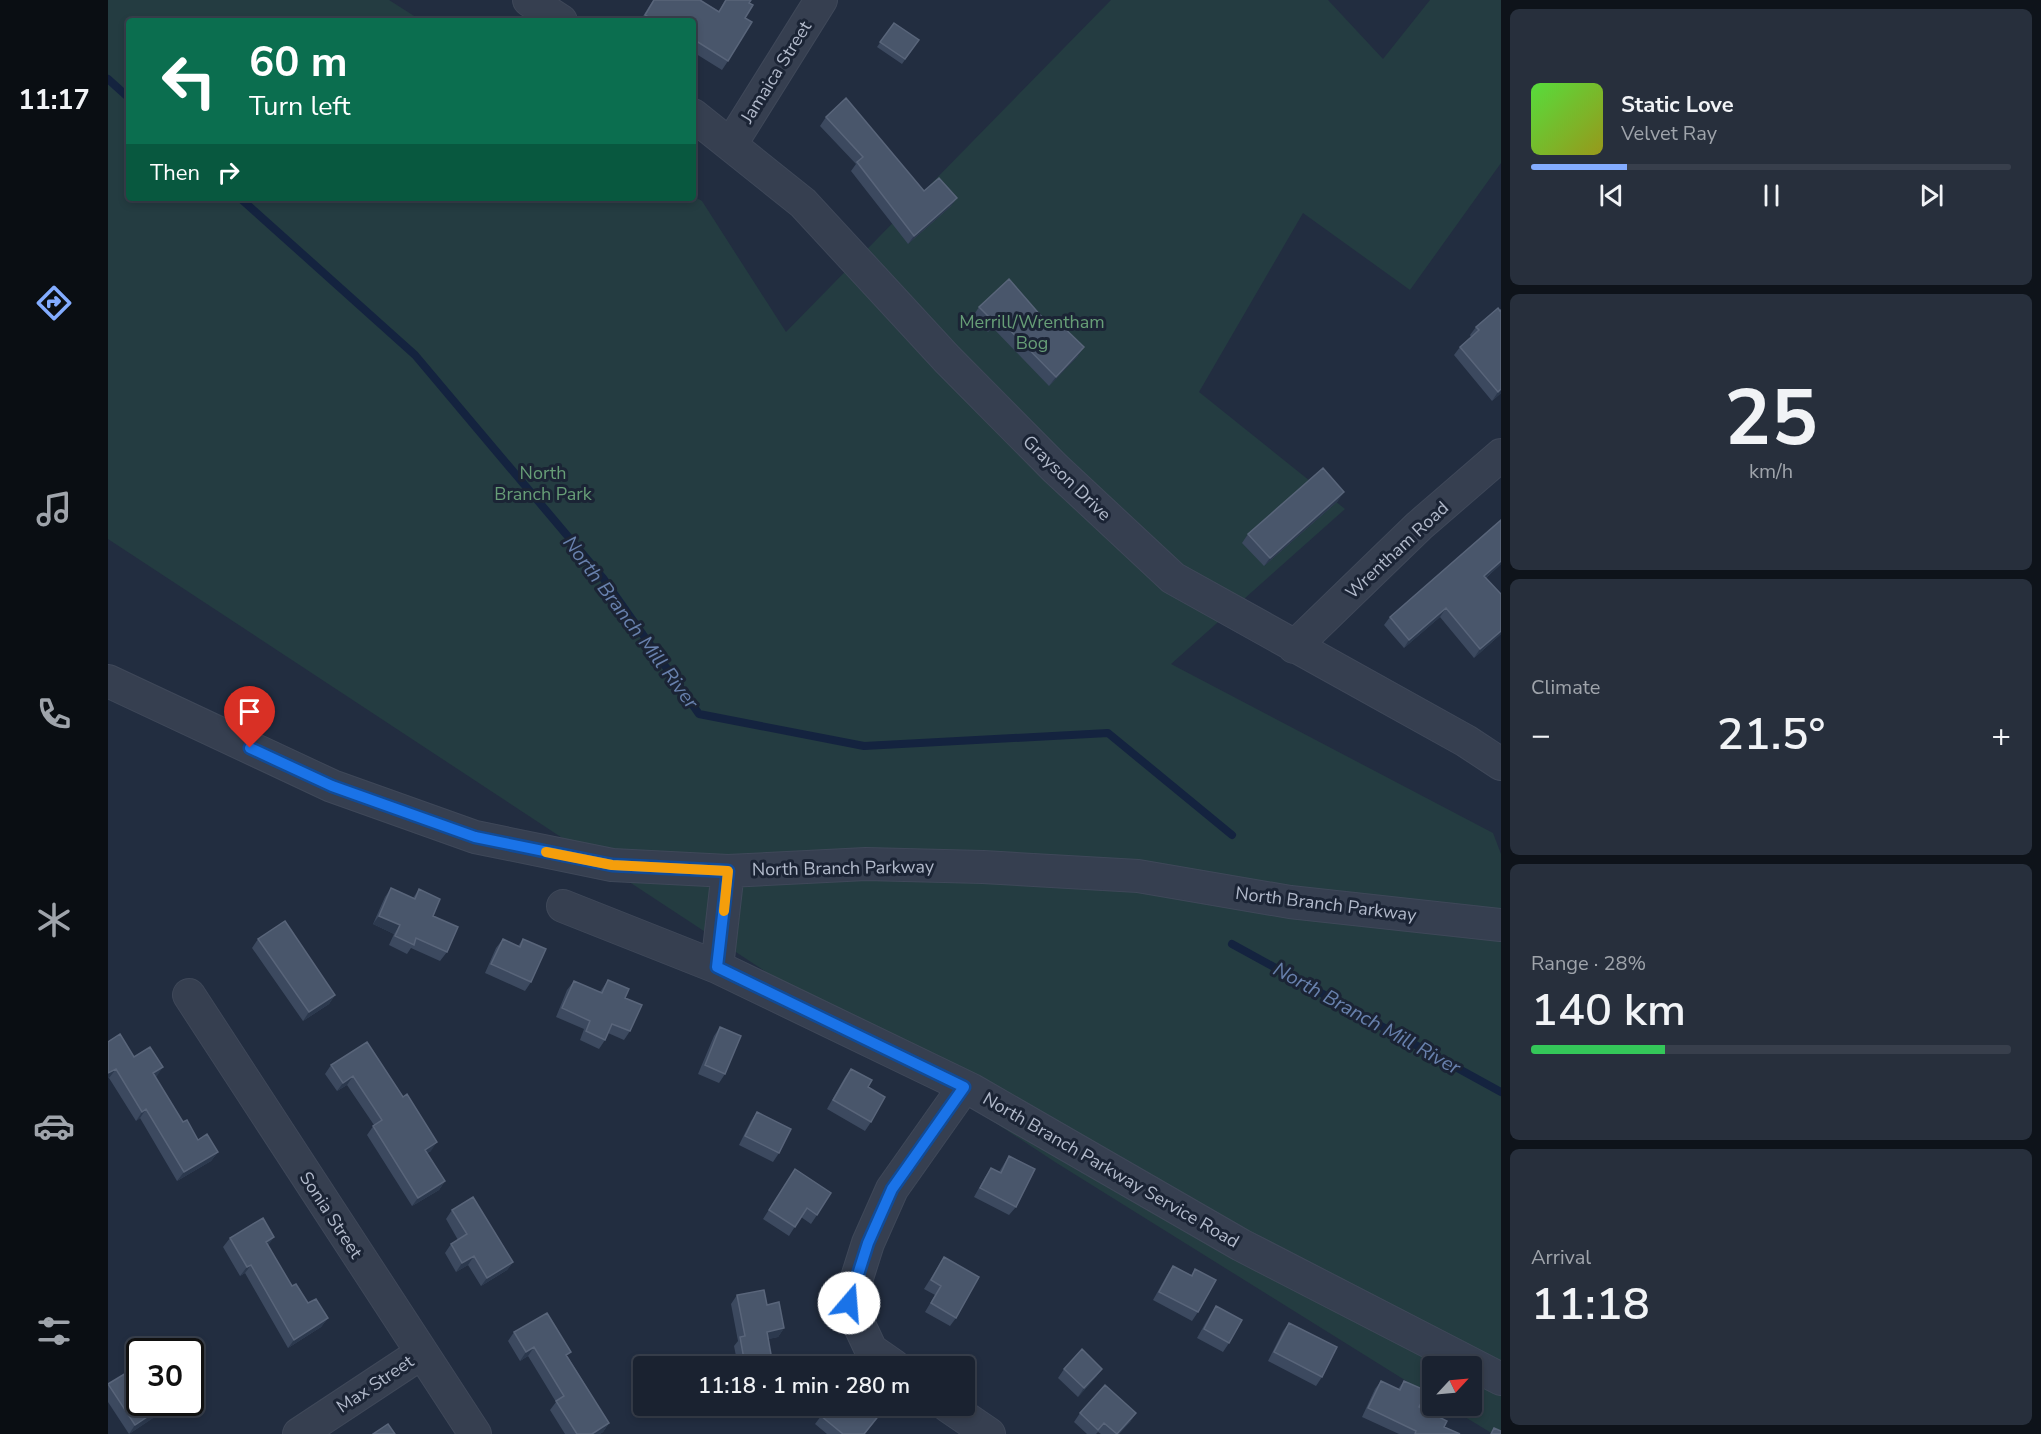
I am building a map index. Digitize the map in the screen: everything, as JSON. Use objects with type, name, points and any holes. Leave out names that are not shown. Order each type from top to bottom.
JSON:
[{"type":"street","points":[[529,0],[556,18]]},
{"type":"street","name":"Jamaica Street","points":[[731,144],[821,0]]},
{"type":"street","name":"Grayson Drive","points":[[696,117],[803,203],[947,359],[1055,468],[1173,578],[1466,741],[1501,764]]},
{"type":"street","name":"Wrentham Road","points":[[1294,647],[1419,526],[1501,455]]},
{"type":"street","name":"North Branch Parkway","points":[[108,681],[332,786],[475,837],[612,865],[728,871],[866,864],[983,867],[1138,876],[1290,902],[1501,925]]},
{"type":"street","points":[[717,967],[728,871]]},
{"type":"street","name":"North Branch Parkway Service Road","points":[[563,906],[717,967],[964,1087],[1241,1245],[1501,1379]]},
{"type":"street","name":"Sonia Street","points":[[189,995],[420,1354],[475,1434]]},
{"type":"street","points":[[880,1356],[871,1350],[849,1303],[868,1243],[892,1189],[964,1087]]},
{"type":"street","name":"Max Street","points":[[299,1434],[420,1354]]},
{"type":"street","points":[[963,1416],[989,1434]]},
{"type":"green space","name":"North Branch Park","points":[[108,0],[389,0],[417,18],[126,18],[126,201],[696,201],[696,198],[702,201],[786,332],[1111,0],[1328,0],[1383,59],[1430,0],[1501,0],[1501,163],[1410,290],[1303,213],[1199,392],[1345,509],[1171,664],[1493,833],[1501,854],[1501,1434],[1493,1434],[1463,1416],[1482,1416],[1482,1356],[1422,1356],[1422,1391],[1055,1162],[108,539]]},
{"type":"building","points":[[654,0],[700,0],[719,12],[726,0],[751,0],[749,3],[753,5],[745,18],[752,22],[728,61],[696,41],[696,18],[650,18],[645,15]]},
{"type":"building","points":[[894,23],[919,40],[905,59],[880,42]]},
{"type":"building","points":[[846,98],[924,191],[939,178],[957,198],[914,236],[857,162],[863,157],[826,117]]},
{"type":"building","points":[[1009,279],[1048,324],[1054,318],[1084,347],[1056,377],[999,319],[995,323],[979,307]]},
{"type":"building","points":[[1498,308],[1501,310],[1501,389],[1498,392],[1460,347],[1479,330],[1476,327]]},
{"type":"building","points":[[1323,468],[1344,492],[1270,558],[1248,534]]},
{"type":"building","points":[[1501,520],[1501,561],[1484,576],[1501,594],[1501,631],[1480,649],[1446,608],[1409,640],[1390,617]]},
{"type":"building","points":[[391,888],[415,899],[419,889],[440,899],[433,916],[458,927],[447,952],[416,938],[414,945],[395,936],[400,925],[379,916]]},
{"type":"building","points":[[285,921],[335,995],[309,1012],[258,939]]},
{"type":"building","points":[[503,939],[520,947],[523,939],[546,949],[531,982],[491,964]]},
{"type":"building","points":[[608,980],[629,989],[625,998],[642,1005],[630,1031],[612,1024],[605,1040],[586,1031],[590,1021],[562,1008],[574,981],[602,993]]},
{"type":"building","points":[[720,1027],[741,1036],[725,1074],[705,1065]]},
{"type":"building","points":[[120,1034],[134,1057],[150,1047],[163,1067],[153,1073],[183,1122],[187,1120],[198,1140],[207,1134],[218,1152],[184,1172],[146,1109],[142,1112],[116,1069],[108,1073],[108,1042]]},
{"type":"building","points":[[367,1042],[403,1097],[407,1094],[437,1142],[425,1150],[445,1181],[418,1198],[373,1126],[382,1120],[353,1076],[343,1083],[331,1065]]},
{"type":"building","points":[[851,1069],[872,1080],[868,1087],[885,1097],[871,1122],[833,1100]]},
{"type":"building","points":[[757,1112],[791,1129],[779,1153],[745,1136]]},
{"type":"building","points":[[1009,1156],[1035,1169],[1016,1207],[980,1188],[991,1168],[1001,1173]]},
{"type":"building","points":[[795,1169],[831,1193],[817,1215],[807,1208],[795,1227],[769,1210]]},
{"type":"building","points":[[473,1197],[513,1262],[487,1278],[474,1256],[462,1263],[451,1244],[467,1234],[452,1210]]},
{"type":"building","points":[[263,1218],[274,1237],[266,1242],[292,1286],[296,1284],[308,1303],[316,1299],[328,1318],[294,1340],[251,1265],[247,1267],[230,1238]]},
{"type":"building","points":[[944,1257],[979,1277],[956,1318],[931,1303],[941,1286],[931,1280]]},
{"type":"building","points":[[1173,1266],[1192,1276],[1195,1269],[1216,1280],[1198,1312],[1159,1292]]},
{"type":"building","points":[[764,1290],[767,1305],[779,1302],[784,1328],[767,1332],[771,1356],[743,1356],[740,1337],[745,1336],[737,1295]]},
{"type":"building","points":[[1216,1306],[1242,1320],[1229,1343],[1204,1329]]},
{"type":"building","points":[[547,1313],[571,1352],[566,1355],[609,1423],[592,1434],[577,1434],[556,1401],[564,1396],[534,1347],[526,1352],[514,1332]]},
{"type":"building","points":[[1289,1323],[1337,1347],[1322,1377],[1274,1352]]},
{"type":"building","points":[[1082,1349],[1102,1369],[1084,1388],[1064,1369]]},
{"type":"building","points":[[126,1373],[126,1411],[108,1384]]},
{"type":"building","points":[[1381,1381],[1400,1390],[1404,1381],[1422,1389],[1422,1401],[1419,1407],[1422,1408],[1422,1416],[1437,1416],[1447,1421],[1444,1427],[1460,1434],[1415,1434],[1416,1431],[1368,1408]]},
{"type":"building","points":[[1105,1385],[1136,1413],[1117,1434],[1104,1423],[1098,1430],[1080,1413]]},
{"type":"building","points":[[129,1416],[148,1416],[135,1425]]},
{"type":"building","points":[[821,1416],[878,1416],[864,1434],[843,1434]]},
{"type":"building","points":[[388,1424],[395,1434],[373,1434]]},
{"type":"building","points":[[1494,1428],[1501,1431],[1501,1434],[1491,1434]]},
{"type":"waterway","name":"North Branch Mill River","points":[[108,79],[126,95]]},
{"type":"waterway","name":"North Branch Mill River","points":[[243,201],[415,355],[603,578],[699,714],[864,746],[1108,733],[1232,835]]},
{"type":"waterway","name":"North Branch Mill River","points":[[1232,944],[1501,1092]]},
{"type":"slow traffic","points":[[546,852],[612,865],[728,871],[724,911]]},
{"type":"route","points":[[250,748],[332,786],[475,837],[612,865],[728,871],[717,967],[964,1087],[892,1189],[868,1243],[849,1303]]},
{"type":"park label","name":"Merrill/Wrentham Bog","points":[[1032,332]]}]
